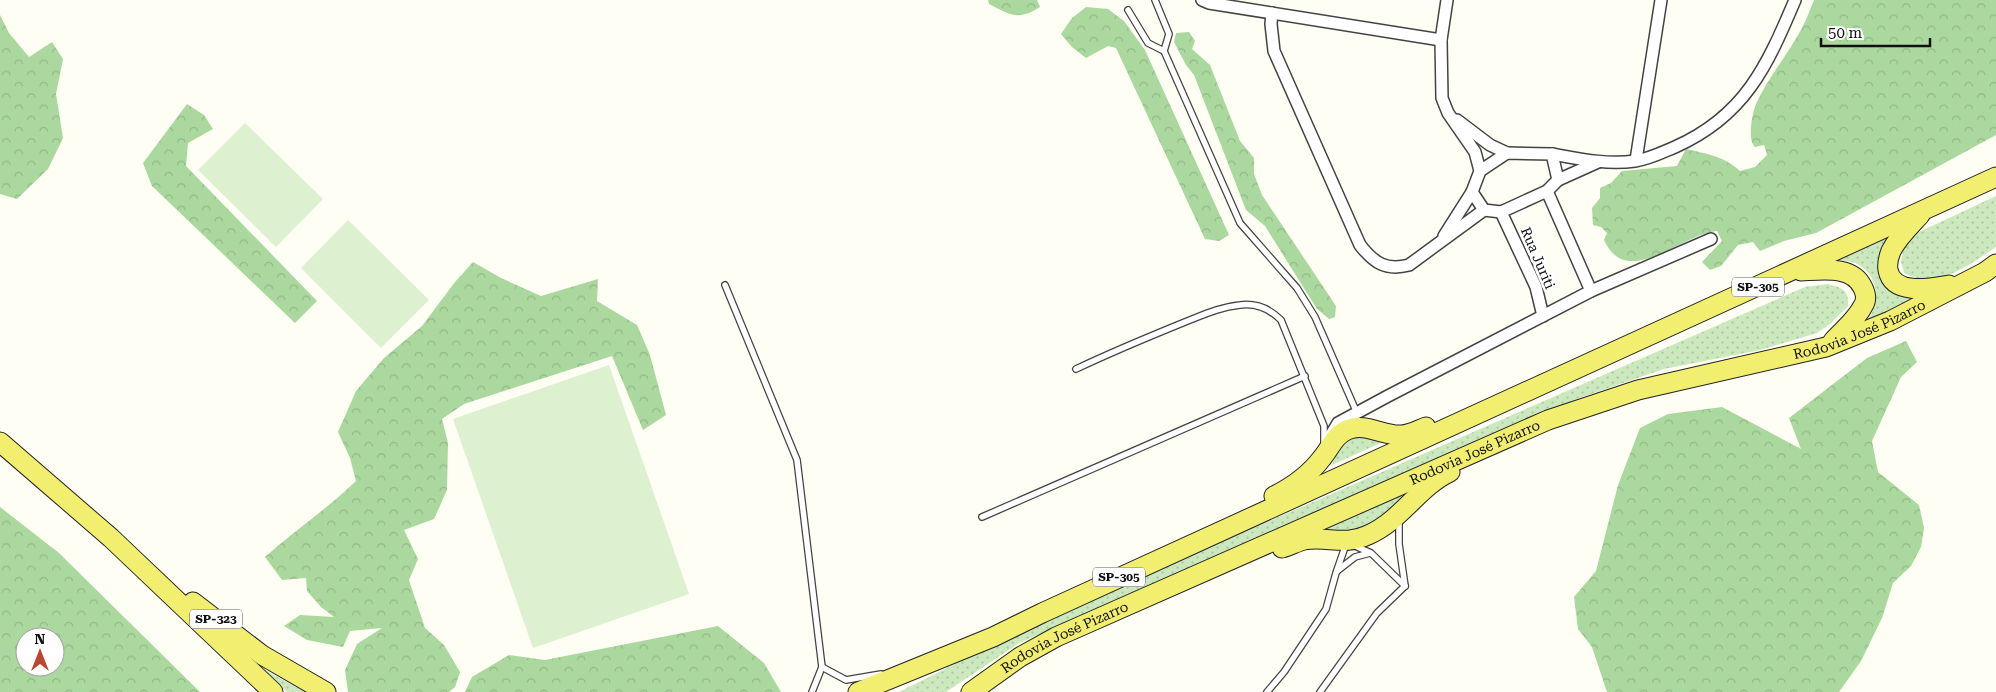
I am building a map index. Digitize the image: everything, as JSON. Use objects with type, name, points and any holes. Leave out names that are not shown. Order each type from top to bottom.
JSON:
[{"type":"main road","name":"SP-305","points":[[1520,395],[1996,177]]},
{"type":"main road","points":[[1926,209],[1907,229],[1890,253],[1889,274],[1893,280],[1912,288],[1930,288],[1964,282]]},
{"type":"main road","name":"Rodovia José Pizarro","points":[[971,692],[1020,657],[1056,637],[1533,426],[1638,390],[1826,347],[1890,321],[1985,272],[1996,264]]},
{"type":"main road","points":[[1790,272],[1832,270],[1846,272],[1856,277],[1862,285],[1865,293],[1864,305],[1851,322],[1826,347]]},
{"type":"main road","points":[[1224,530],[1254,506],[1288,488],[1310,471],[1323,457],[1338,435],[1362,420],[1399,435],[1410,434],[1456,414],[1520,395]]},
{"type":"main road","points":[[1224,530],[1520,395]]},
{"type":"main road","points":[[1214,567],[1244,564],[1303,540],[1347,542],[1366,536],[1383,528],[1400,515],[1437,478],[1469,464],[1533,426]]},
{"type":"main road","name":"SP-323","points":[[0,442],[111,538],[273,692]]},
{"type":"main road","name":"Rodovia José Pizarro","points":[[858,692],[993,637],[1042,612],[1224,530]]},
{"type":"main road","name":"SP-323","points":[[111,538],[262,655],[326,692]]},
{"type":"main road","points":[[874,692],[893,678]]},
{"type":"street","points":[[1202,0],[1209,3],[1441,40]]},
{"type":"street","points":[[1447,0],[1441,40],[1442,98],[1448,113],[1475,152],[1480,171]]},
{"type":"street","points":[[1636,160],[1661,0]]},
{"type":"street","points":[[1448,113],[1490,145],[1508,152],[1552,154],[1598,162],[1636,160],[1660,154],[1713,127],[1741,100],[1758,78],[1778,41],[1795,0]]},
{"type":"street","points":[[1272,13],[1274,51],[1360,245],[1370,259],[1384,266],[1399,267],[1409,265],[1484,210],[1501,212],[1547,191],[1558,180],[1598,162]]},
{"type":"street","points":[[1440,242],[1472,192],[1480,171],[1508,152]]},
{"type":"street","points":[[1552,154],[1558,180]]},
{"type":"street","points":[[1547,191],[1591,291]]},
{"type":"street","points":[[1472,192],[1484,210]]},
{"type":"street","name":"Rua Juriti","points":[[1501,212],[1536,287],[1543,316]]},
{"type":"street","points":[[1338,423],[1353,423],[1362,420],[1543,316],[1591,291],[1711,239]]},
{"type":"street","points":[[1338,423],[1362,420]]},
{"type":"street","points":[[1323,457],[1330,436],[1338,423]]},
{"type":"lane","points":[[1155,0],[1169,34],[1164,51]]},
{"type":"lane","points":[[1128,10],[1148,43],[1164,51],[1240,223],[1298,288],[1315,317],[1362,420]]},
{"type":"lane","points":[[725,285],[797,460],[822,667],[812,692]]},
{"type":"lane","points":[[1076,369],[1137,341],[1219,309],[1241,304],[1260,306],[1272,311],[1281,320],[1305,376],[1324,426],[1323,457]]},
{"type":"lane","points":[[982,517],[1305,376]]},
{"type":"lane","points":[[1324,426],[1338,423]]},
{"type":"lane","points":[[1400,515],[1399,544],[1404,586]]},
{"type":"lane","points":[[1267,692],[1284,672],[1326,609],[1347,542],[1370,553],[1404,586]]},
{"type":"lane","points":[[1336,573],[1355,557],[1370,553]]},
{"type":"lane","points":[[1320,692],[1377,613],[1404,586]]},
{"type":"lane","points":[[822,667],[846,680],[917,668]]},
{"type":"green space","points":[[988,0],[1037,0],[1040,7],[1026,14],[1014,15],[989,4]]},
{"type":"green space","points":[[1814,0],[1996,0],[1996,135],[1816,233],[1784,241],[1760,251],[1753,242],[1738,245],[1721,266],[1710,270],[1702,262],[1722,241],[1717,231],[1703,234],[1656,256],[1640,260],[1626,261],[1614,254],[1604,240],[1607,233],[1601,227],[1593,225],[1592,208],[1600,198],[1600,188],[1611,183],[1622,171],[1677,166],[1686,149],[1721,159],[1740,171],[1755,167],[1767,155],[1764,145],[1755,147],[1751,139],[1754,108],[1766,85],[1802,28]]},
{"type":"green space","points":[[1086,7],[1108,9],[1124,21],[1145,50],[1229,235],[1219,241],[1205,239],[1116,48],[1108,46],[1086,58],[1072,47],[1061,34],[1072,18]]},
{"type":"green space","points":[[0,15],[9,33],[29,57],[52,42],[63,59],[56,94],[63,138],[48,169],[17,199],[0,194]]},
{"type":"green space","points":[[1189,32],[1195,41],[1192,49],[1210,65],[1240,141],[1254,158],[1254,174],[1262,195],[1336,306],[1335,317],[1329,319],[1317,309],[1265,226],[1246,210],[1194,75],[1186,65],[1174,42],[1176,33]]},
{"type":"green space","points":[[187,104],[204,115],[213,129],[188,143],[186,166],[317,301],[295,323],[152,186],[143,163]]},
{"type":"green space","points":[[245,123],[323,199],[276,247],[198,170]]},
{"type":"green space","points":[[1996,196],[1996,247],[1952,274],[1928,279],[1916,278],[1904,273],[1901,261],[1904,248],[1917,233]]},
{"type":"green space","points":[[348,220],[429,300],[381,348],[301,268]]},
{"type":"green space","points":[[1896,233],[1879,268],[1883,284],[1898,293],[1933,293],[1865,324],[1874,308],[1876,300],[1874,283],[1864,268],[1853,262],[1839,260]]},
{"type":"green space","points":[[473,262],[501,278],[541,296],[598,279],[597,301],[637,325],[650,355],[666,415],[643,430],[612,356],[464,404],[442,419],[448,443],[447,490],[434,519],[404,530],[418,559],[409,580],[425,628],[444,645],[460,672],[455,687],[449,692],[348,692],[345,670],[357,644],[382,628],[350,631],[343,647],[307,640],[284,626],[300,615],[334,617],[321,607],[307,591],[306,578],[282,580],[265,557],[356,481],[350,458],[338,432],[356,391],[384,358],[422,326],[455,282]]},
{"type":"green space","points":[[1828,284],[1844,290],[1848,306],[1830,324],[1817,333],[1760,350],[1664,369],[1579,398],[1019,643],[946,692],[899,692],[1043,620],[1805,287]]},
{"type":"green space","points":[[1906,341],[1917,362],[1901,377],[1872,441],[1878,472],[1919,505],[1924,528],[1921,547],[1911,566],[1893,583],[1882,618],[1861,661],[1839,692],[1607,692],[1592,647],[1578,629],[1574,597],[1596,571],[1618,485],[1640,428],[1668,414],[1722,407],[1801,449],[1789,418],[1867,358]]},
{"type":"green space","points":[[609,365],[689,594],[533,648],[453,419]]},
{"type":"green space","points":[[1357,433],[1385,441],[1332,465],[1344,442]]},
{"type":"green space","points":[[1411,489],[1384,517],[1362,529],[1351,532],[1338,532],[1325,528]]},
{"type":"green space","points":[[0,507],[59,553],[200,692],[0,692]]},
{"type":"green space","points":[[718,626],[764,663],[781,692],[465,692],[472,677],[509,655],[545,660]]},
{"type":"green space","points":[[261,668],[305,692],[287,692]]}]
